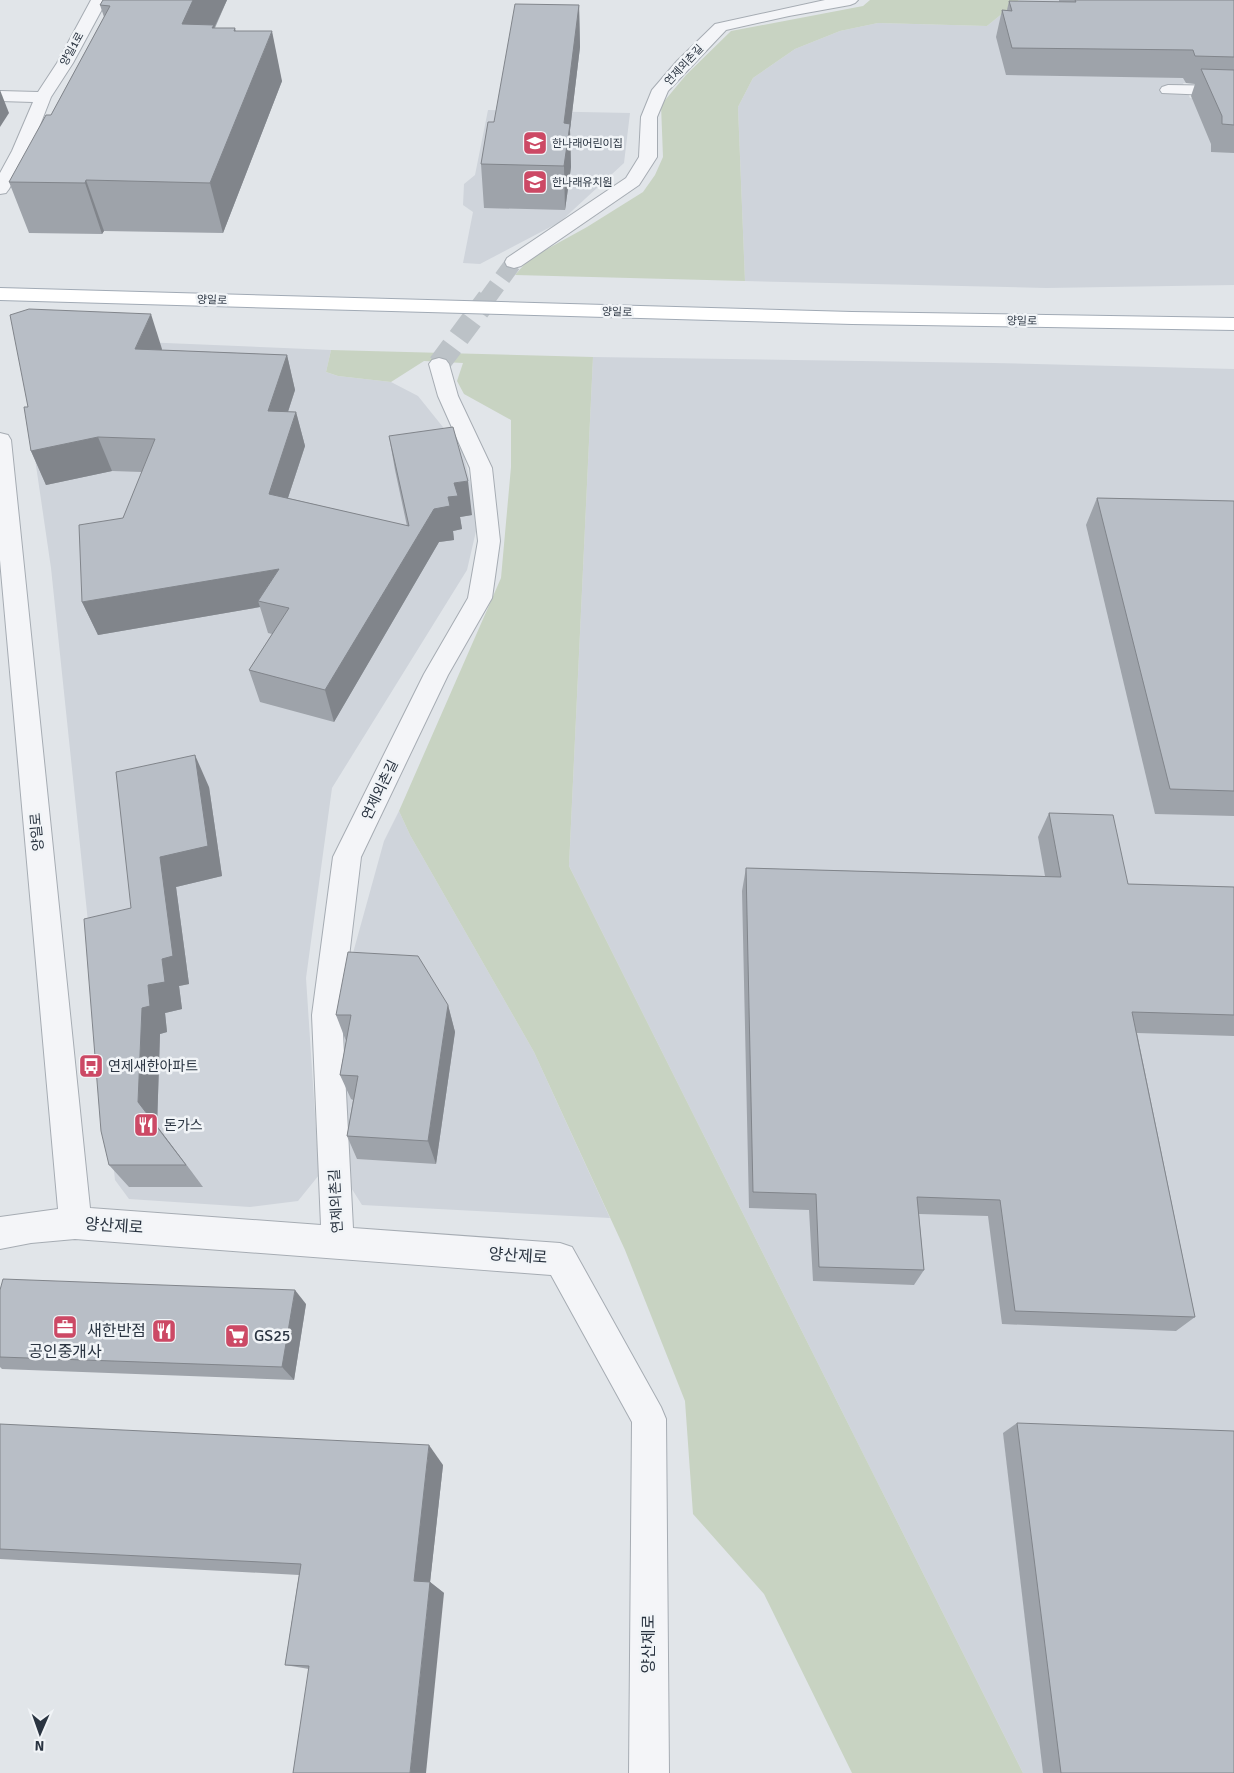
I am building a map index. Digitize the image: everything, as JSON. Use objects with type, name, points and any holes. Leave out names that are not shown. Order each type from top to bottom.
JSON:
[{"type":"main road","name":"양일로","points":[[0,294],[862,318],[1234,324]]},
{"type":"street","name":"양일1로","points":[[0,189],[21,151],[43,97],[65,63],[99,0]]},
{"type":"street","name":"연제외촌길","points":[[514,262],[634,181],[648,157],[649,117],[660,90],[683,64],[721,28],[789,11],[850,0]]},
{"type":"street","points":[[1168,90],[1234,91]]},
{"type":"street","points":[[0,96],[43,97]]},
{"type":"street","name":"연제외촌길","points":[[338,1242],[327,1016],[347,857],[436,674],[480,598],[490,540],[481,468],[448,396],[439,364]]},
{"type":"street","name":"양일로","points":[[0,440],[75,1223]]},
{"type":"street","name":"양산제로","points":[[0,1233],[31,1227],[75,1223],[560,1259],[649,1419],[650,1773]]},
{"type":"shaded area","points":[[1019,0],[1234,0],[1234,83],[1183,83],[1190,98],[1234,98],[1234,285],[1046,288],[745,281],[738,107],[753,78],[795,49],[840,31],[878,23],[987,26]]},
{"type":"shaded area","points":[[488,110],[630,113],[624,163],[560,222],[480,264],[463,263],[473,212],[463,205],[464,184],[475,175]]},
{"type":"shaded area","points":[[45,338],[331,350],[326,372],[338,376],[391,382],[418,396],[463,452],[479,518],[467,570],[332,788],[306,978],[319,1175],[298,1201],[250,1207],[129,1199],[115,1180],[51,568],[20,356]]},
{"type":"shaded area","points":[[593,357],[1234,369],[1234,1773],[1023,1773],[569,866]]},
{"type":"shaded area","points":[[399,811],[410,835],[534,1052],[610,1218],[362,1205],[350,1186],[343,1015],[353,953],[384,841]]},
{"type":"green space","points":[[870,0],[1019,0],[987,26],[878,23],[840,31],[795,49],[753,78],[738,107],[745,281],[515,275],[529,259],[587,227],[643,192],[655,175],[663,157],[661,105],[686,75],[731,31],[863,6]]},
{"type":"green space","points":[[331,350],[593,357],[569,866],[1023,1773],[852,1773],[764,1594],[693,1514],[685,1401],[625,1250],[534,1052],[410,835],[399,811],[501,578],[511,467],[511,420],[464,394],[457,381],[463,363],[424,361],[391,382],[338,376],[326,372]]},
{"type":"building","points":[[103,0],[193,0],[182,24],[214,25],[212,28],[235,28],[234,31],[272,31],[210,183],[86,180],[85,183],[9,182],[46,115],[51,115],[110,6],[100,5]]},
{"type":"building","points":[[1075,0],[1234,0],[1234,57],[1195,56],[1193,50],[1012,48],[1002,10],[1012,11],[1009,1],[1076,2]]},
{"type":"building","points":[[515,4],[579,5],[564,123],[570,124],[564,166],[481,164],[488,122],[494,122]]},
{"type":"building","points":[[1201,69],[1234,70],[1234,125],[1222,124],[1222,116]]},
{"type":"building","points":[[29,309],[151,314],[135,349],[287,355],[268,411],[296,412],[269,494],[409,526],[389,436],[453,427],[468,481],[454,483],[458,496],[448,497],[450,506],[434,509],[325,690],[249,670],[289,608],[258,601],[279,569],[82,602],[79,525],[123,518],[155,439],[98,437],[31,451],[24,407],[28,407],[10,315]]},
{"type":"building","points":[[1097,498],[1234,501],[1234,791],[1170,789]]},
{"type":"building","points":[[195,755],[208,846],[160,857],[173,956],[162,959],[165,982],[148,985],[150,1006],[142,1008],[138,1102],[186,1165],[109,1165],[101,1131],[84,919],[131,908],[116,772]]},
{"type":"building","points":[[1049,813],[1113,815],[1128,884],[1234,887],[1234,1015],[1132,1012],[1195,1317],[1015,1311],[1000,1200],[917,1197],[924,1270],[819,1267],[816,1194],[753,1192],[746,868],[1061,877]]},
{"type":"building","points":[[348,952],[418,956],[448,1005],[428,1141],[347,1136],[358,1076],[340,1075],[351,1015],[336,1015]]},
{"type":"building","points":[[3,1279],[295,1290],[282,1367],[0,1357],[0,1290]]},
{"type":"building","points":[[1017,1423],[1234,1431],[1234,1773],[1061,1773]]},
{"type":"building","points":[[0,1424],[429,1445],[414,1581],[430,1582],[410,1773],[293,1773],[309,1666],[285,1665],[301,1564],[0,1549]]},
{"type":"tunnel","points":[[487,299],[514,262]]},
{"type":"tunnel","points":[[439,364],[488,298]]},
{"type":"place","name":"한나래어린이집","points":[[535,143]]},
{"type":"place","name":"한나래유치원","points":[[535,182]]},
{"type":"place","name":"연제새한아파트","points":[[91,1066]]},
{"type":"place","name":"돈가스","points":[[146,1125]]},
{"type":"place","name":"공인중개사","points":[[65,1327]]},
{"type":"place","name":"새한반점","points":[[164,1331]]},
{"type":"place","name":"GS25","points":[[237,1336]]}]
